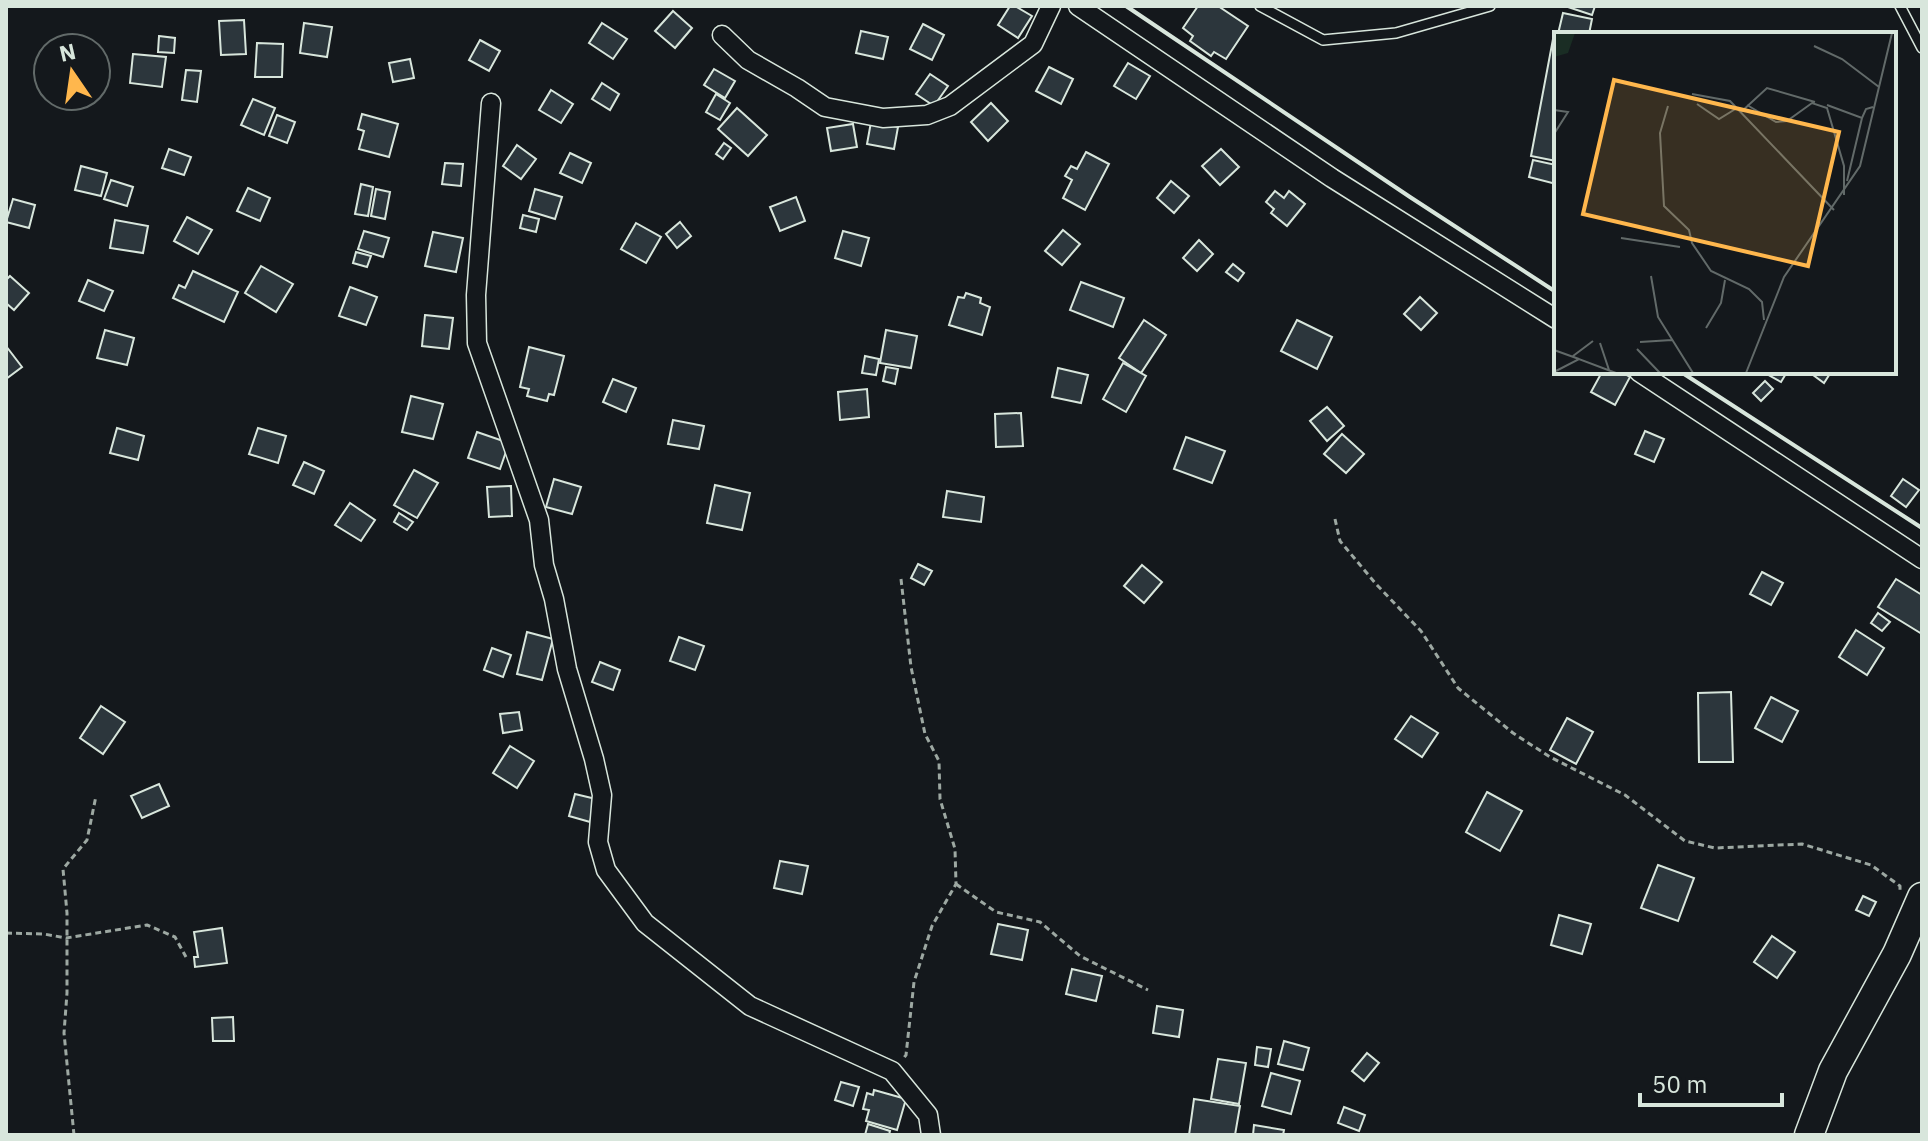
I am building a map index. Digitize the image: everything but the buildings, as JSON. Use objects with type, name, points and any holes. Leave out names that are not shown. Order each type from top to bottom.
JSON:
[{"type":"main road","points":[[1809,1135],[1833,1071],[1897,954],[1911,898]]},
{"type":"street","points":[[722,35],[748,60],[825,107],[883,118],[927,115],[950,106],[1033,44],[1051,6]]},
{"type":"street","points":[[1078,6],[1098,11],[1332,178],[1554,318]]},
{"type":"street","points":[[491,103],[476,295],[477,343],[539,520],[544,565],[554,599],[567,669],[602,795],[598,842],[606,870],[645,923],[750,1006],[892,1071],[928,1115],[931,1135]]},
{"type":"street","points":[[1642,374],[1922,559]]},
{"type":"lane","points":[[1260,6],[1323,40],[1396,33],[1490,6]]},
{"type":"lane","points":[[1900,6],[1922,48]]},
{"type":"path","points":[[1335,519],[1340,541],[1421,631],[1458,688],[1513,733],[1550,757],[1625,795],[1685,841],[1715,848],[1802,844],[1871,865],[1911,898]]},
{"type":"path","points":[[892,1071],[906,1055],[914,982],[932,926],[956,884],[955,849],[940,799],[939,761],[925,734],[911,667],[901,579]]},
{"type":"path","points":[[74,1135],[64,1033],[67,993],[63,869],[87,840],[96,796]]},
{"type":"path","points":[[956,884],[996,912],[1040,922],[1080,956],[1148,990]]},
{"type":"path","points":[[6,933],[66,938],[147,925],[175,937],[186,957]]},
{"type":"wall","points":[[1126,6],[1554,291]]},
{"type":"wall","points":[[1684,374],[1922,528]]}]
